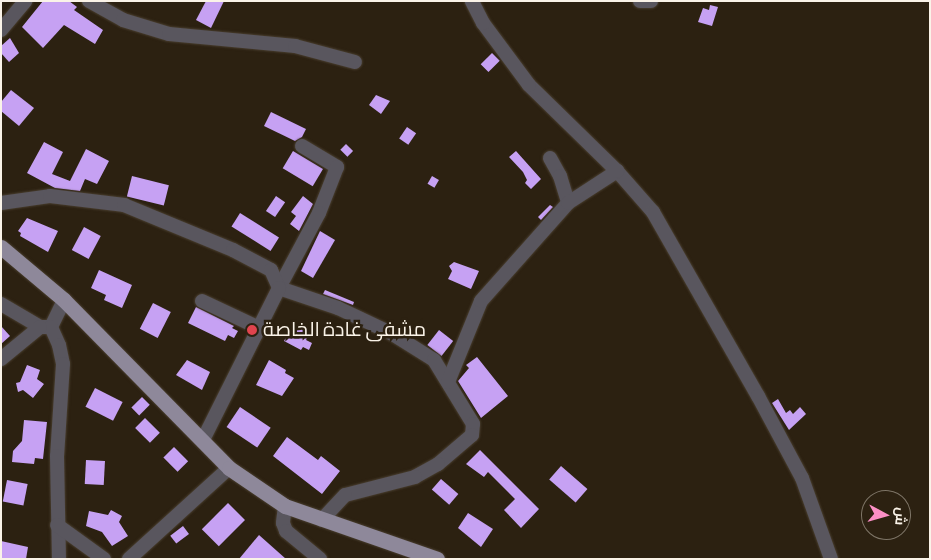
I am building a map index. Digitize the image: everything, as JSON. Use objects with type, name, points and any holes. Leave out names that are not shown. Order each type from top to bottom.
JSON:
[{"type":"main road","points":[[1,247],[64,300],[229,468],[284,506],[437,559]]},
{"type":"street","points":[[1,30],[25,1]]},
{"type":"street","points":[[89,1],[124,20],[169,34],[295,46],[355,62]]},
{"type":"street","points":[[472,1],[483,23],[529,85],[617,171],[653,212],[802,478],[831,559]]},
{"type":"street","points":[[640,1],[651,1]]},
{"type":"street","points":[[203,440],[319,213],[337,167],[302,146]]},
{"type":"street","points":[[550,158],[560,176],[568,203]]},
{"type":"street","points":[[448,382],[480,301],[568,203],[617,171]]},
{"type":"street","points":[[1,203],[50,196],[124,206],[233,250],[271,270],[280,288],[338,308],[391,333],[434,360],[473,424],[472,435],[438,464],[416,477],[344,495],[322,520]]},
{"type":"street","points":[[1,359],[45,327],[64,300]]},
{"type":"street","points":[[202,301],[259,328]]},
{"type":"street","points":[[1,304],[45,327],[60,345],[63,364],[57,525],[59,559]]},
{"type":"street","points":[[129,559],[229,468]]},
{"type":"street","points":[[284,506],[283,523],[286,531],[314,557]]},
{"type":"street","points":[[57,525],[104,559]]},
{"type":"building","points":[[43,1],[69,1],[77,7],[74,10],[103,30],[95,44],[64,25],[43,48],[22,27]]},
{"type":"building","points":[[206,1],[224,1],[211,28],[196,20]]},
{"type":"building","points":[[710,5],[718,7],[712,26],[698,22],[703,8],[709,10]]},
{"type":"building","points":[[10,38],[19,53],[9,62],[1,53],[1,46]]},
{"type":"building","points":[[492,53],[500,61],[488,72],[481,64]]},
{"type":"building","points":[[11,90],[34,108],[19,126],[1,111],[1,102]]},
{"type":"building","points":[[376,95],[390,101],[381,114],[369,105]]},
{"type":"building","points":[[271,112],[306,129],[302,137],[295,141],[264,126]]},
{"type":"building","points":[[407,127],[416,133],[408,145],[399,139]]},
{"type":"building","points":[[44,142],[63,152],[52,174],[70,181],[86,149],[109,161],[97,184],[85,179],[80,191],[55,188],[27,173]]},
{"type":"building","points":[[346,144],[353,151],[347,157],[340,150]]},
{"type":"building","points":[[293,151],[323,169],[313,186],[283,168]]},
{"type":"building","points":[[516,151],[541,179],[531,189],[525,183],[527,180],[523,172],[509,157]]},
{"type":"building","points":[[132,176],[169,185],[164,206],[127,196]]},
{"type":"building","points":[[432,176],[439,180],[434,188],[428,184]]},
{"type":"building","points":[[276,196],[285,202],[275,217],[266,211]]},
{"type":"building","points":[[303,196],[313,204],[299,231],[290,224],[296,216],[291,212]]},
{"type":"building","points":[[550,205],[553,207],[541,220],[538,217]]},
{"type":"building","points":[[240,213],[279,237],[271,251],[232,227]]},
{"type":"building","points":[[27,218],[58,231],[48,252],[20,236],[21,233],[18,231]]},
{"type":"building","points":[[84,227],[101,236],[89,259],[72,250]]},
{"type":"building","points":[[320,231],[335,240],[313,278],[301,271]]},
{"type":"building","points":[[454,262],[479,271],[471,289],[448,279],[452,271],[449,266]]},
{"type":"building","points":[[99,270],[132,285],[122,308],[104,300],[106,295],[91,288]]},
{"type":"building","points":[[325,290],[354,302],[353,305],[323,294]]},
{"type":"building","points":[[153,303],[171,312],[158,338],[140,329]]},
{"type":"building","points":[[196,307],[234,326],[232,328],[238,331],[234,338],[228,335],[225,341],[188,323]]},
{"type":"building","points":[[293,324],[310,333],[306,340],[312,343],[309,350],[303,347],[301,350],[284,341]]},
{"type":"building","points":[[1,326],[10,336],[1,344]]},
{"type":"building","points":[[439,330],[453,341],[441,356],[427,345]]},
{"type":"building","points":[[477,357],[508,396],[481,418],[458,381],[469,368],[466,365]]},
{"type":"building","points":[[187,360],[210,372],[202,390],[176,375]]},
{"type":"building","points":[[269,360],[286,370],[285,373],[294,378],[282,396],[256,385]]},
{"type":"building","points":[[27,365],[40,370],[37,379],[44,384],[33,398],[23,390],[18,392],[16,383],[20,382]]},
{"type":"building","points":[[95,388],[123,402],[113,421],[85,407]]},
{"type":"building","points":[[142,397],[150,405],[139,415],[131,408]]},
{"type":"building","points":[[778,399],[786,413],[790,410],[793,414],[800,407],[806,414],[789,430],[772,403]]},
{"type":"building","points":[[240,407],[271,428],[257,448],[227,427]]},
{"type":"building","points":[[145,418],[160,433],[150,443],[135,428]]},
{"type":"building","points":[[24,420],[47,422],[43,459],[35,458],[34,464],[12,462],[13,451],[22,441]]},
{"type":"building","points":[[287,437],[318,460],[321,456],[340,471],[322,494],[273,456]]},
{"type":"building","points":[[174,447],[188,461],[178,472],[163,458]]},
{"type":"building","points":[[480,450],[539,509],[521,528],[504,510],[515,499],[488,472],[484,477],[466,464]]},
{"type":"building","points":[[86,460],[105,461],[104,485],[85,484]]},
{"type":"building","points":[[561,466],[587,489],[576,503],[549,480]]},
{"type":"building","points":[[441,479],[458,494],[449,505],[432,490]]},
{"type":"building","points":[[7,480],[28,484],[23,506],[3,502]]},
{"type":"building","points":[[228,503],[245,520],[219,546],[202,529]]},
{"type":"building","points":[[111,510],[122,516],[119,522],[128,536],[112,546],[102,532],[86,526],[89,511],[108,515]]},
{"type":"building","points":[[468,513],[493,529],[481,547],[458,528]]},
{"type":"building","points":[[183,526],[189,534],[176,544],[170,536]]},
{"type":"building","points":[[259,535],[286,559],[239,559]]},
{"type":"building","points":[[1,541],[28,547],[26,559],[1,559]]},
{"type":"place","name":"مشفى غادة الخاصة","points":[[252,330]]}]
